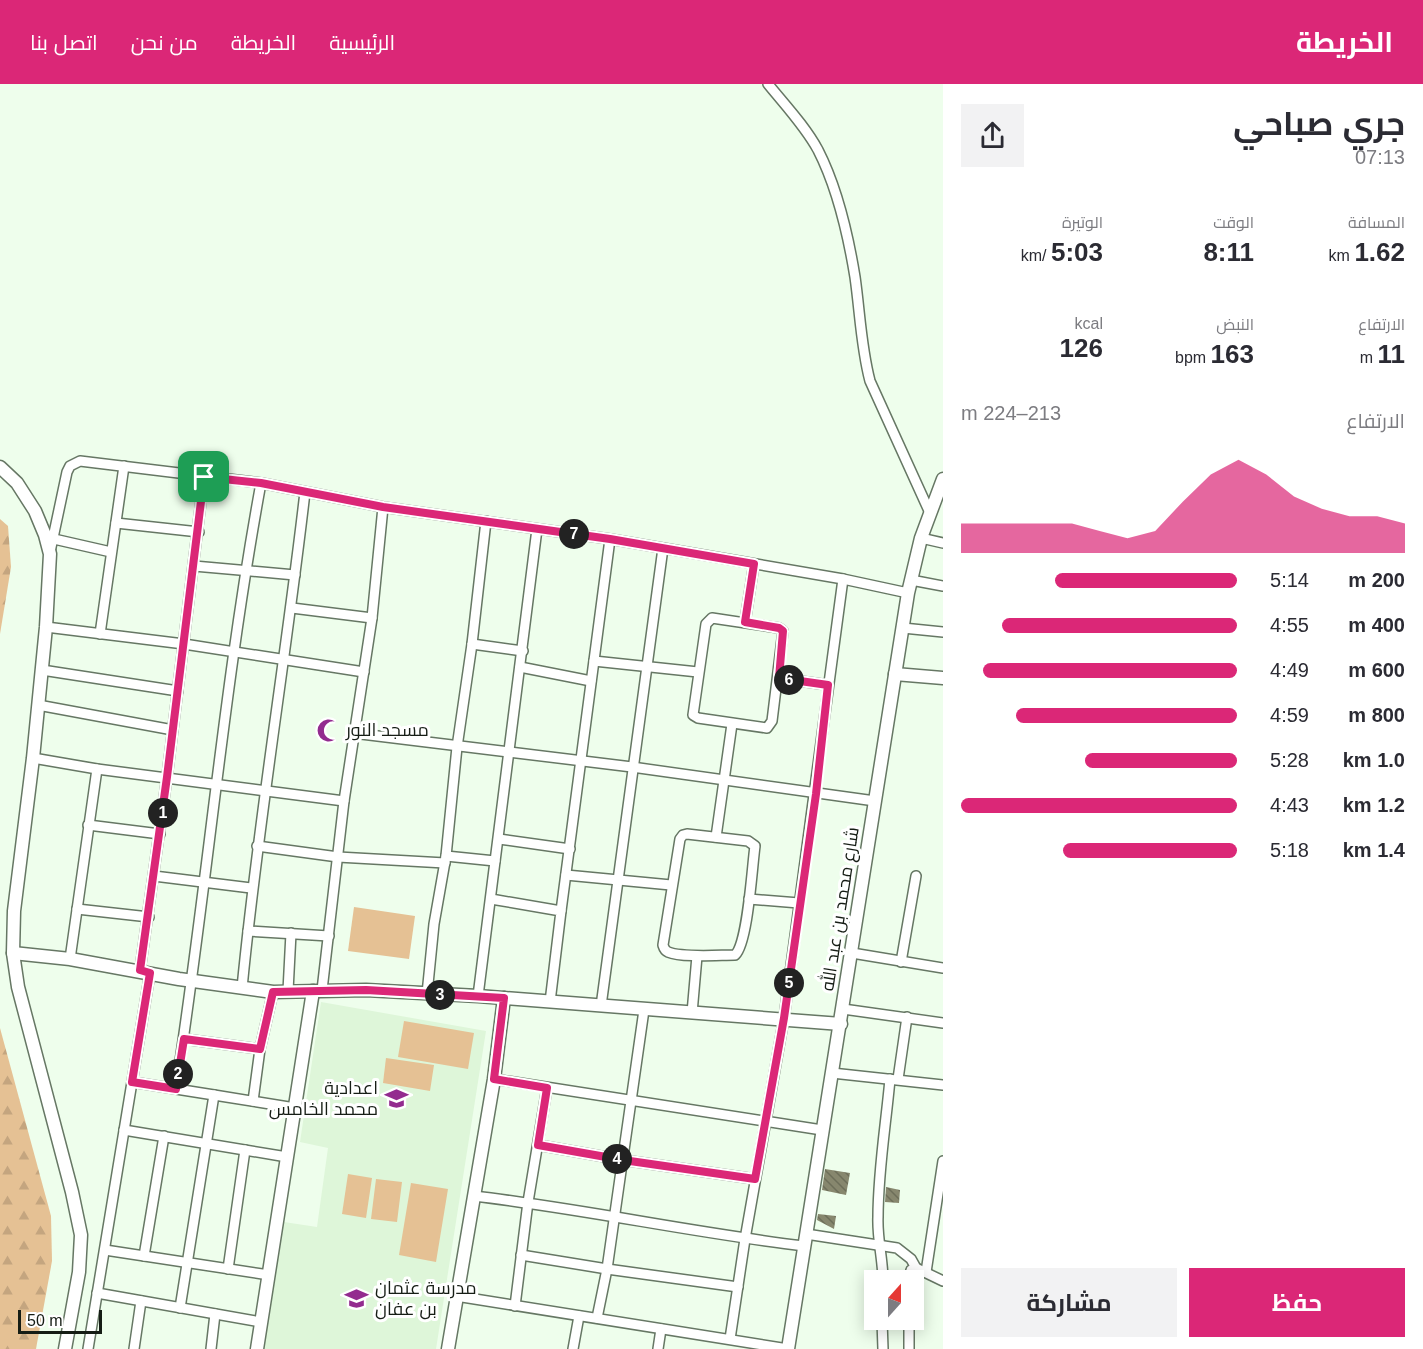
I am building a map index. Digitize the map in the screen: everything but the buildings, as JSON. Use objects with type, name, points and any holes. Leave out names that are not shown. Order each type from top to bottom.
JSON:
[{"type":"street","points":[[768,84],[818,149],[831,181],[843,220],[855,275],[864,361],[870,381],[930,513]]},
{"type":"street","points":[[65,1349],[79,1272],[81,1235],[72,1192],[18,987],[13,953],[14,911],[42,669],[50,554],[70,466],[80,460],[261,483],[383,507],[663,548],[843,579],[908,593]]},
{"type":"street","points":[[99,634],[124,466]]},
{"type":"street","points":[[0,467],[16,483],[35,511],[50,554]]},
{"type":"street","points":[[88,1349],[132,1082],[145,972],[148,917],[199,532],[204,477]]},
{"type":"street","points":[[176,1089],[193,980],[233,651],[261,483]]},
{"type":"street","name":"شارع محمد بن عبد الله","points":[[788,1349],[908,593],[921,538],[942,483]]},
{"type":"street","points":[[242,988],[251,888],[296,575],[305,492]]},
{"type":"street","points":[[257,1349],[295,1108],[329,936],[353,733],[372,618],[383,507]]},
{"type":"street","points":[[427,994],[434,924],[446,859],[457,747],[486,521]]},
{"type":"street","points":[[116,523],[199,532]]},
{"type":"street","points":[[478,996],[537,529]]},
{"type":"street","points":[[921,538],[943,543]]},
{"type":"street","points":[[54,539],[111,552]]},
{"type":"street","points":[[550,1002],[610,539]]},
{"type":"street","points":[[601,1006],[663,548]]},
{"type":"street","points":[[745,622],[754,564]]},
{"type":"street","points":[[194,566],[296,575]]},
{"type":"street","points":[[730,1339],[755,1179],[784,1018],[816,794],[843,579]]},
{"type":"street","points":[[911,580],[943,586]]},
{"type":"street","points":[[291,608],[372,618]]},
{"type":"street","points":[[712,618],[779,628],[783,631],[779,678],[770,727],[732,724],[693,715],[698,672],[707,621],[712,618]]},
{"type":"street","points":[[46,627],[284,658],[364,672]]},
{"type":"street","points":[[903,628],[943,632]]},
{"type":"street","points":[[472,644],[523,651]]},
{"type":"street","points":[[594,661],[698,672]]},
{"type":"street","points":[[520,667],[591,681]]},
{"type":"street","points":[[42,669],[178,691]]},
{"type":"street","points":[[895,674],[943,678]]},
{"type":"street","points":[[779,678],[828,685]]},
{"type":"street","points":[[38,705],[173,730]]},
{"type":"street","points":[[716,837],[732,724]]},
{"type":"street","points":[[353,733],[632,767],[875,801]]},
{"type":"street","points":[[33,758],[97,770],[344,801]]},
{"type":"street","points":[[70,959],[97,770]]},
{"type":"street","points":[[88,825],[160,834]]},
{"type":"street","points":[[687,834],[716,837],[748,841],[754,846],[749,899],[741,947],[735,955],[697,956],[669,952],[663,945],[671,885],[681,836],[687,834]]},
{"type":"street","points":[[499,839],[570,849]]},
{"type":"street","points":[[257,846],[338,857],[495,861]]},
{"type":"street","points":[[566,875],[671,885]]},
{"type":"street","points":[[154,876],[251,888]]},
{"type":"street","points":[[901,962],[916,876]]},
{"type":"street","points":[[490,899],[561,911]]},
{"type":"street","points":[[749,899],[799,903]]},
{"type":"street","points":[[77,909],[148,917]]},
{"type":"street","points":[[248,931],[329,936]]},
{"type":"street","points":[[288,991],[291,933]]},
{"type":"street","points":[[13,953],[70,959],[273,992],[366,990],[478,996],[841,1024]]},
{"type":"street","points":[[852,953],[943,968]]},
{"type":"street","points":[[692,1013],[697,956]]},
{"type":"street","points":[[253,1101],[260,1049],[273,992]]},
{"type":"street","points":[[448,1349],[494,1079],[504,998]]},
{"type":"street","points":[[843,1009],[943,1023]]},
{"type":"street","points":[[597,1318],[615,1218],[644,1010]]},
{"type":"street","points":[[883,1270],[878,1245],[878,1202],[894,1079],[907,1017]]},
{"type":"street","points":[[184,1039],[260,1049]]},
{"type":"street","points":[[832,1073],[943,1085]]},
{"type":"street","points":[[494,1079],[822,1130]]},
{"type":"street","points":[[132,1082],[295,1108]]},
{"type":"street","points":[[515,1306],[528,1202],[547,1088]]},
{"type":"street","points":[[180,1308],[214,1095]]},
{"type":"street","points":[[124,1130],[287,1157]]},
{"type":"street","points":[[144,1256],[164,1136]]},
{"type":"street","points":[[538,1145],[755,1179]]},
{"type":"street","points":[[228,1269],[245,1150]]},
{"type":"street","points":[[926,1272],[938,1230],[943,1161]]},
{"type":"street","points":[[474,1196],[528,1202],[745,1239],[805,1240],[897,1248],[911,1259],[916,1268],[943,1281]]},
{"type":"street","points":[[105,1250],[269,1275]]},
{"type":"street","points":[[521,1255],[738,1287]]},
{"type":"street","points":[[910,1270],[916,1268]]},
{"type":"street","points":[[97,1293],[261,1322]]},
{"type":"street","points":[[456,1296],[788,1349]]},
{"type":"street","points":[[134,1349],[141,1301]]},
{"type":"street","points":[[211,1349],[215,1314]]},
{"type":"street","points":[[573,1349],[579,1316]]},
{"type":"street","points":[[658,1349],[661,1329]]},
{"type":"street","points":[[882,1330],[883,1349]]},
{"type":"street","points":[[909,1330],[909,1349]]},
{"type":"shaded area","points":[[321,1002],[486,1031],[436,1349],[264,1349],[284,1222],[317,1227],[328,1148],[300,1142]]},
{"type":"green space","points":[[0,519],[8,526],[11,567],[0,634]]},
{"type":"green space","points":[[354,907],[415,916],[409,959],[348,951]]},
{"type":"green space","points":[[404,1021],[474,1033],[468,1069],[398,1057]]},
{"type":"green space","points":[[0,1028],[51,1216],[52,1261],[36,1349],[0,1349]]},
{"type":"green space","points":[[386,1058],[434,1065],[430,1091],[383,1083]]},
{"type":"green space","points":[[348,1174],[372,1178],[366,1218],[342,1214]]},
{"type":"green space","points":[[376,1179],[402,1182],[397,1222],[371,1219]]},
{"type":"green space","points":[[411,1183],[448,1189],[436,1262],[399,1255]]},
{"type":"place","name":"مسجد النور","points":[[328,730]]},
{"type":"place","name":"اعدادية محمد الخامس","points":[[396,1098]]},
{"type":"place","name":"مدرسة عثمان بن عفان","points":[[357,1298]]},
{"type":"route","points":[[204,477],[261,483],[383,507],[610,539],[754,564],[745,622],[781,628],[783,631],[779,678],[828,685],[816,794],[784,1018],[755,1179],[538,1145],[547,1088],[494,1079],[504,998],[366,990],[273,992],[260,1049],[184,1039],[176,1089],[132,1082],[150,973],[140,970],[199,532],[204,477]]}]
